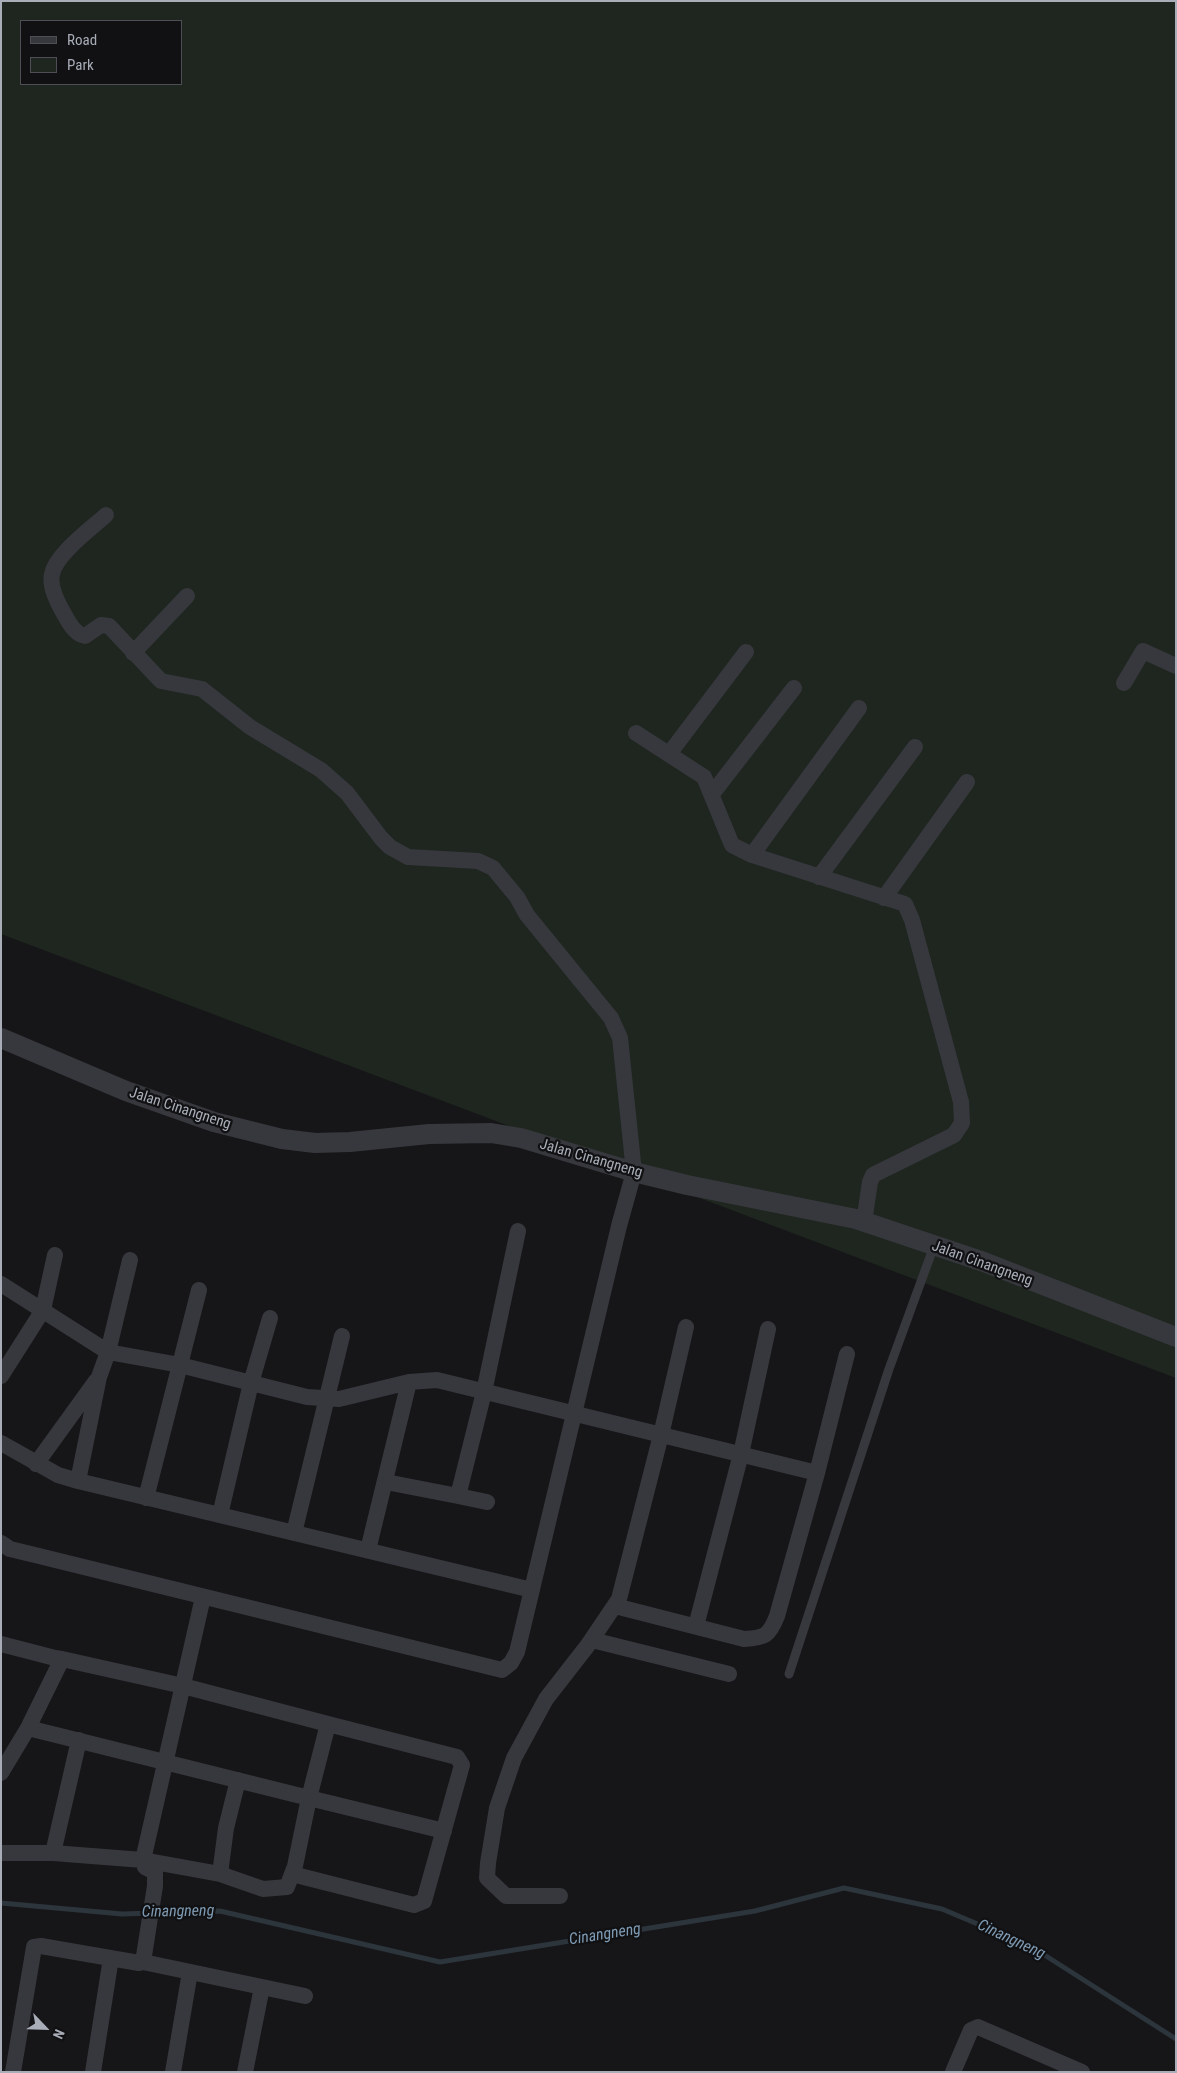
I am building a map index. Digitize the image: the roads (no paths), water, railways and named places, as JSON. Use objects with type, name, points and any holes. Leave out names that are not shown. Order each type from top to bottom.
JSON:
[{"type":"street","points":[[1,1543],[10,1549],[502,1670],[511,1663],[517,1652],[619,1226],[634,1172],[620,1038],[616,1027],[611,1018],[527,915],[517,897],[493,868],[478,861],[408,857],[390,847],[347,793],[321,770],[250,727],[202,688],[161,681],[110,626],[101,625],[85,636],[77,633],[60,607],[52,586],[52,573],[59,560],[106,515]]},
{"type":"street","points":[[134,652],[187,596]]},
{"type":"street","points":[[1124,683],[1143,651],[1176,666]]},
{"type":"street","points":[[668,754],[746,652]]},
{"type":"street","points":[[712,794],[794,688]]},
{"type":"street","points":[[752,855],[859,708]]},
{"type":"street","points":[[636,733],[704,777],[732,845],[752,855],[905,904],[912,920],[961,1102],[962,1123],[954,1135],[873,1176],[870,1182],[864,1222]]},
{"type":"street","points":[[818,877],[915,747]]},
{"type":"street","points":[[884,898],[967,782]]},
{"type":"street","name":"Jalan Cinangneng","points":[[1,1038],[126,1091],[214,1122],[282,1139],[315,1143],[429,1134],[491,1134],[521,1138],[634,1172],[724,1194],[792,1206],[864,1222],[984,1262],[1176,1337]]},
{"type":"street","points":[[458,1496],[484,1392],[518,1231]]},
{"type":"street","points":[[1,1376],[43,1310],[55,1255]]},
{"type":"street","points":[[78,1482],[99,1377],[108,1352],[130,1260]]},
{"type":"street","points":[[1,1284],[108,1352],[180,1365],[326,1400],[338,1399],[409,1382],[437,1380],[574,1415],[817,1472]]},
{"type":"street","points":[[146,1498],[199,1290]]},
{"type":"street","points":[[220,1515],[251,1383],[270,1318]]},
{"type":"street","points":[[560,1896],[506,1896],[488,1878],[488,1863],[496,1808],[514,1758],[546,1699],[592,1640],[619,1599],[661,1436],[686,1327]]},
{"type":"street","points":[[696,1626],[741,1454],[768,1329]]},
{"type":"street","points":[[294,1533],[342,1336]]},
{"type":"street","points":[[615,1606],[744,1639],[760,1639],[771,1632],[817,1472],[847,1354]]},
{"type":"street","points":[[36,1464],[99,1377]]},
{"type":"street","points":[[368,1550],[409,1382]]},
{"type":"street","points":[[1,1443],[36,1464],[78,1482],[532,1590]]},
{"type":"street","points":[[386,1482],[487,1502]]},
{"type":"street","points":[[144,1962],[155,1886],[155,1872],[145,1867],[143,1860],[203,1597]]},
{"type":"street","points":[[592,1640],[729,1674]]},
{"type":"street","points":[[1,1644],[182,1686],[457,1757],[462,1765],[424,1901],[414,1905],[292,1874]]},
{"type":"street","points":[[1,1773],[28,1728],[62,1659]]},
{"type":"street","points":[[1,1853],[53,1853],[143,1860],[220,1874],[263,1889],[287,1887],[292,1874],[328,1724]]},
{"type":"street","points":[[28,1728],[444,1832]]},
{"type":"street","points":[[53,1853],[79,1740]]},
{"type":"street","points":[[220,1874],[226,1828],[238,1780]]},
{"type":"street","points":[[13,2072],[34,1947],[41,1946],[139,1963],[144,1962],[305,1996]]},
{"type":"street","points":[[93,2072],[111,1958]]},
{"type":"street","points":[[173,2072],[190,1972]]},
{"type":"street","points":[[245,2072],[262,1987]]},
{"type":"street","points":[[953,2072],[971,2030],[978,2027],[1082,2072]]},
{"type":"lane","points":[[789,1674],[889,1369],[934,1246]]},
{"type":"waterway","name":"Cinangneng","points":[[1,1903],[122,1914],[220,1911],[440,1962],[755,1911],[844,1888],[942,1909],[1032,1947],[1176,2039]]}]
